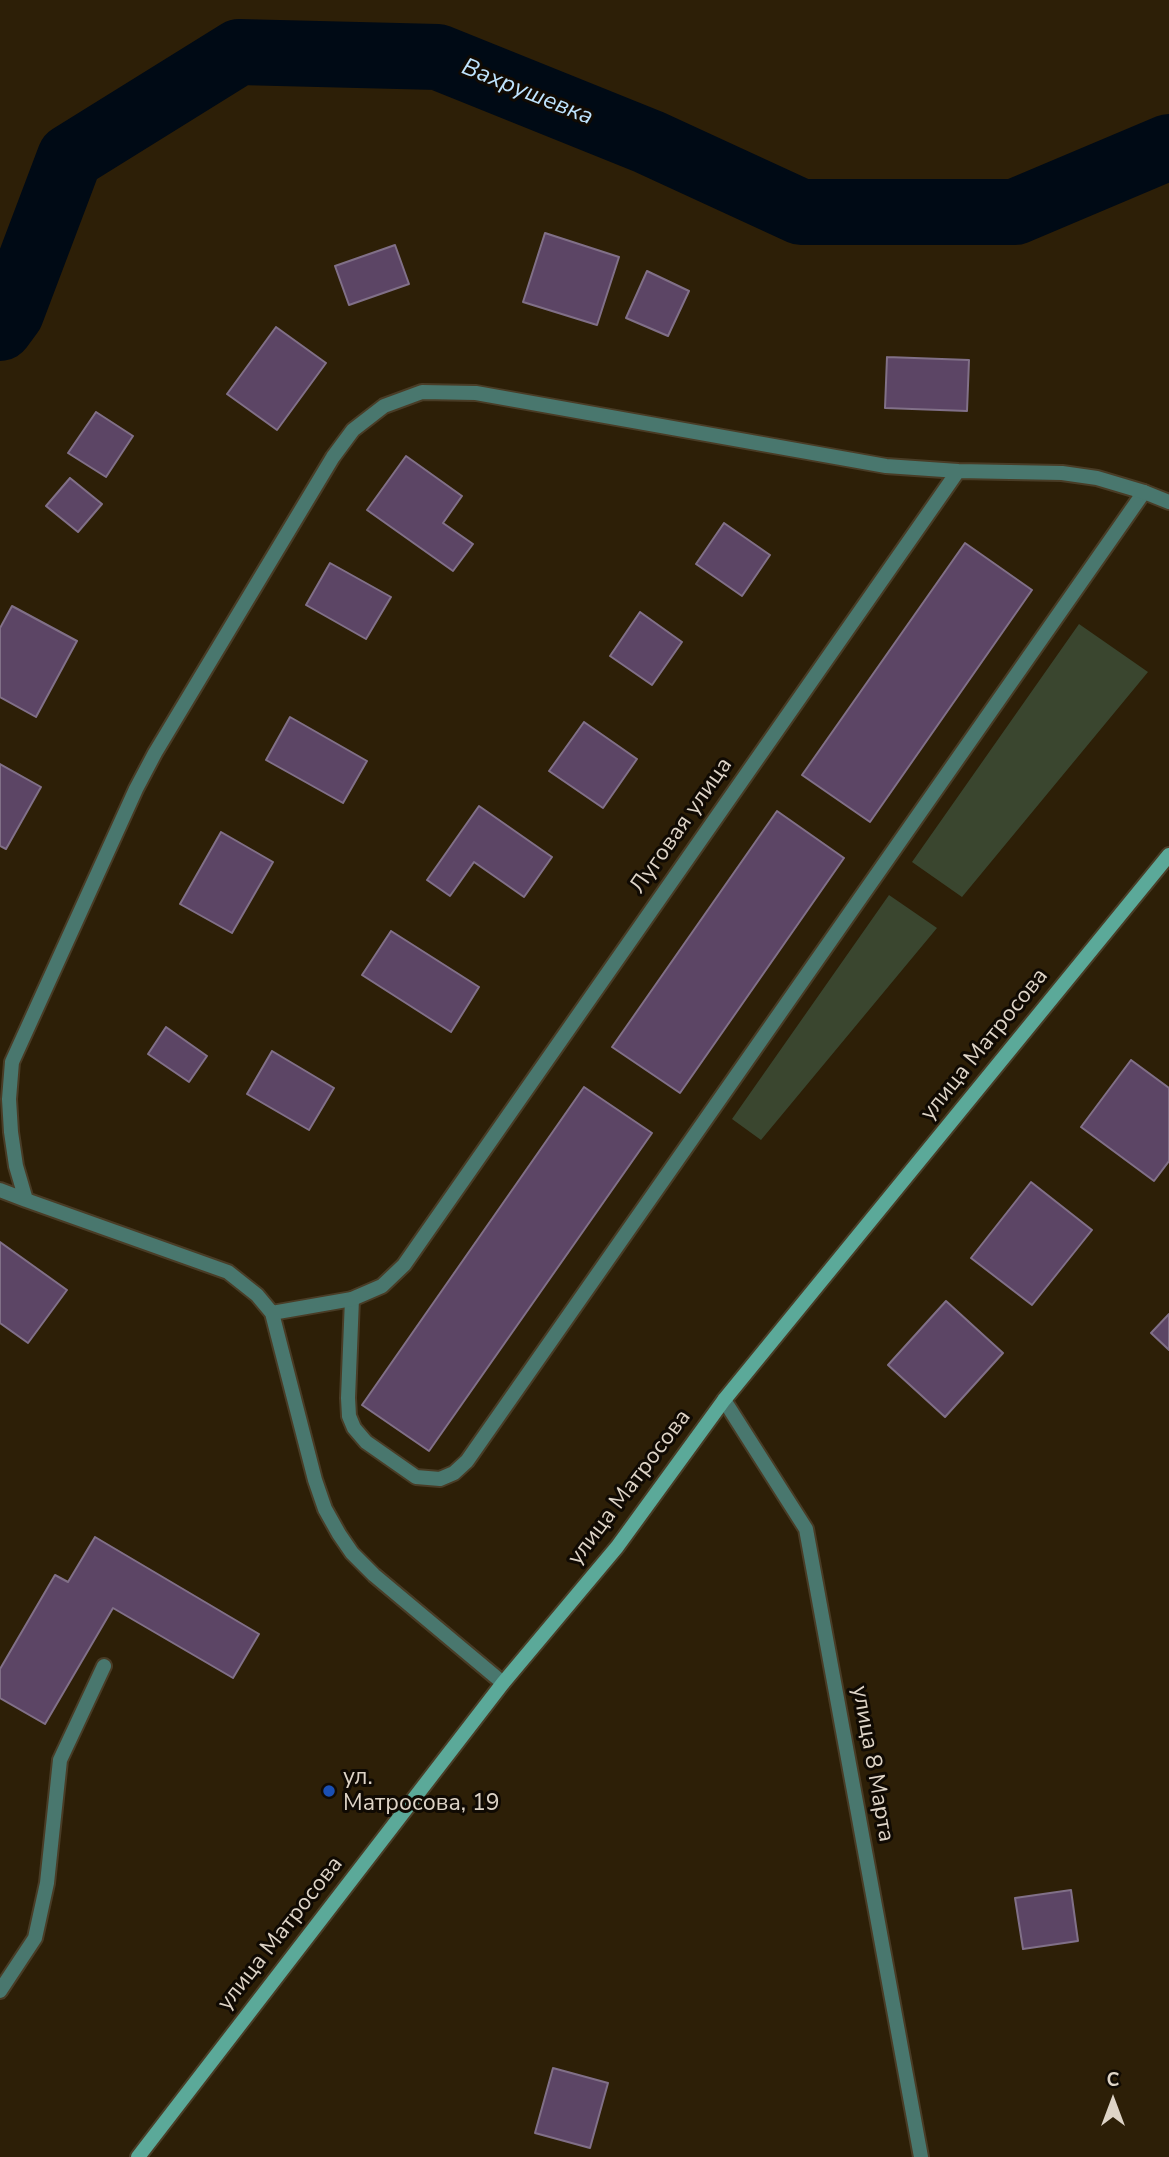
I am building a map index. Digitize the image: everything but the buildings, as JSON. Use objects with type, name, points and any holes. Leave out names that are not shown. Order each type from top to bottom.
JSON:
[{"type":"street","points":[[26,1200],[10,1132],[12,1062],[136,789],[155,753],[333,457],[353,430],[384,406],[422,392],[476,393],[886,466],[958,471],[1062,473],[1097,478],[1169,502]]},
{"type":"street","name":"Луговая улица","points":[[272,1313],[352,1299],[382,1286],[404,1265],[958,471]]},
{"type":"street","points":[[352,1299],[348,1398],[349,1416],[354,1428],[366,1442],[416,1477],[440,1479],[454,1473],[467,1461],[1144,492]]},
{"type":"street","name":"улица Матросова","points":[[138,2157],[503,1684],[617,1547],[724,1400],[1169,855]]},
{"type":"street","points":[[0,1189],[228,1272],[257,1295],[272,1313],[315,1480],[325,1509],[339,1534],[352,1553],[374,1575],[503,1684]]},
{"type":"street","name":"улица 8 Марта","points":[[724,1400],[806,1529],[922,2157]]},
{"type":"street","points":[[0,1991],[35,1938],[47,1883],[60,1760],[104,1666]]},
{"type":"green space","points":[[1079,624],[1148,672],[962,897],[912,862]]},
{"type":"green space","points":[[889,895],[937,928],[761,1140],[732,1119]]},
{"type":"waterway","name":"Вахрушевка","points":[[0,328],[11,313],[70,157],[239,52],[438,57],[649,142],[801,212],[1015,212],[1169,147]]},
{"type":"place","name":"ул. Матросова, 19","points":[[329,1791]]}]
